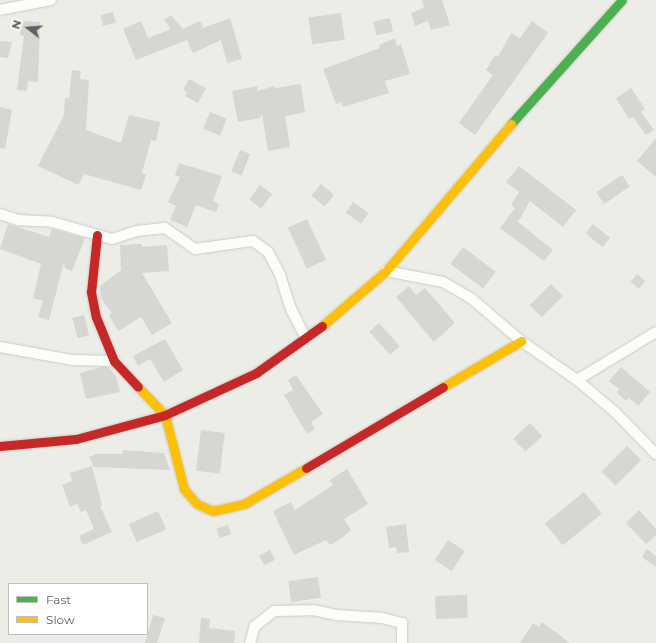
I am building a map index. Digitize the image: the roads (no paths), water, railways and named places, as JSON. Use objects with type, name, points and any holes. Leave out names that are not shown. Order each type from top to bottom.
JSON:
[{"type":"street","points":[[0,10],[51,0]]},
{"type":"street","points":[[0,446],[76,439],[165,415],[200,401],[256,373],[306,338],[336,316],[386,271],[557,70],[622,0]]},
{"type":"street","points":[[0,214],[18,220],[52,222],[112,239],[136,231],[165,228],[195,249],[247,241],[260,244],[268,252],[280,275],[292,311],[306,338]]},
{"type":"street","points":[[97,235],[93,255],[90,292],[96,317],[114,361],[165,415],[184,489],[197,504],[213,511],[244,504],[521,341]]},
{"type":"street","points":[[386,271],[450,285],[472,299],[521,341],[578,380],[615,412],[656,454]]},
{"type":"street","points":[[578,380],[656,332]]},
{"type":"street","points":[[0,347],[72,360],[114,361]]},
{"type":"street","points":[[250,643],[255,626],[274,611],[313,610],[337,615],[382,618],[402,623],[402,643]]}]
